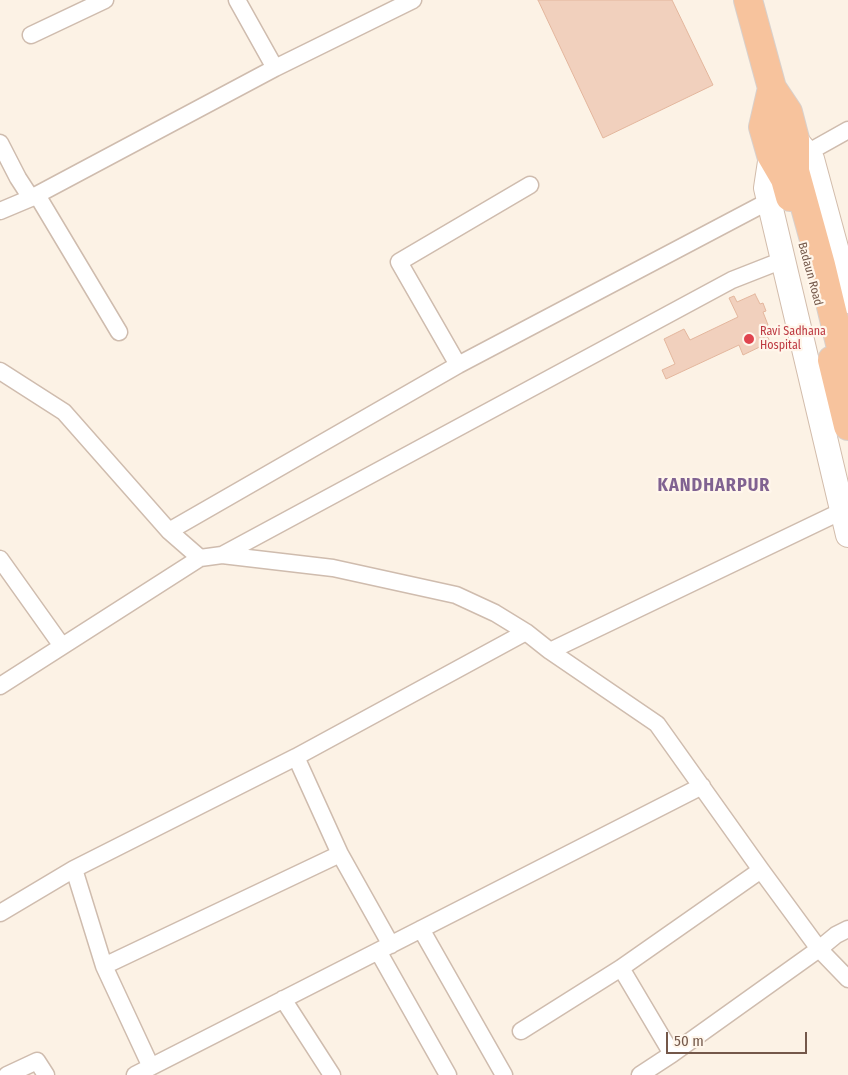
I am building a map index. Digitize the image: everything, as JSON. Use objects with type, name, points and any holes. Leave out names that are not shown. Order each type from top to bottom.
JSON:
[{"type":"highway","points":[[748,0],[772,88],[788,112],[801,146],[795,171],[821,265],[848,377]]},
{"type":"highway","name":"Badaun Road","points":[[772,88],[763,127],[771,155],[785,179],[848,426]]},
{"type":"main road","points":[[801,146],[812,159],[841,266],[848,301]]},
{"type":"main road","points":[[771,155],[766,188],[848,535]]},
{"type":"street","points":[[31,34],[105,0]]},
{"type":"street","points":[[237,0],[275,68]]},
{"type":"street","points":[[31,198],[275,68],[414,0]]},
{"type":"street","points":[[801,146],[848,130]]},
{"type":"street","points":[[0,143],[18,178],[31,198]]},
{"type":"street","points":[[458,365],[399,262],[530,185]]},
{"type":"street","points":[[0,211],[37,195],[119,332]]},
{"type":"street","points":[[170,531],[458,365],[769,201]]},
{"type":"street","points":[[222,554],[732,280],[783,260]]},
{"type":"street","points":[[0,372],[64,412],[170,531],[200,558]]},
{"type":"street","points":[[550,651],[842,512]]},
{"type":"street","points":[[0,686],[200,558],[222,554],[333,568],[456,595],[495,613],[526,632],[550,651],[657,724],[819,949],[848,979]]},
{"type":"street","points":[[0,559],[62,646]]},
{"type":"street","points":[[0,913],[74,868],[296,757],[526,632]]},
{"type":"street","points":[[296,757],[340,854],[448,1075]]},
{"type":"street","points":[[134,1075],[702,786]]},
{"type":"street","points":[[104,966],[340,854]]},
{"type":"street","points":[[74,868],[104,966],[151,1067]]},
{"type":"street","points":[[522,1031],[621,968],[761,870]]},
{"type":"street","points":[[421,929],[504,1075]]},
{"type":"street","points":[[640,1075],[819,949],[836,935],[848,929]]},
{"type":"street","points":[[621,968],[672,1054]]},
{"type":"street","points":[[283,999],[332,1075]]},
{"type":"street","points":[[7,1075],[37,1061],[46,1075]]},
{"type":"building","points":[[538,0],[672,0],[713,85],[603,138]]},
{"type":"building","points":[[755,294],[760,304],[763,303],[766,311],[763,312],[768,325],[763,327],[770,342],[743,355],[739,345],[666,379],[662,370],[675,364],[664,339],[684,329],[690,340],[738,317],[729,298],[734,296],[737,302]]},
{"type":"place","name":"Ravi Sadhana Hospital","points":[[749,339]]},
{"type":"district","name":"KANDHARPUR","points":[[714,486]]}]
